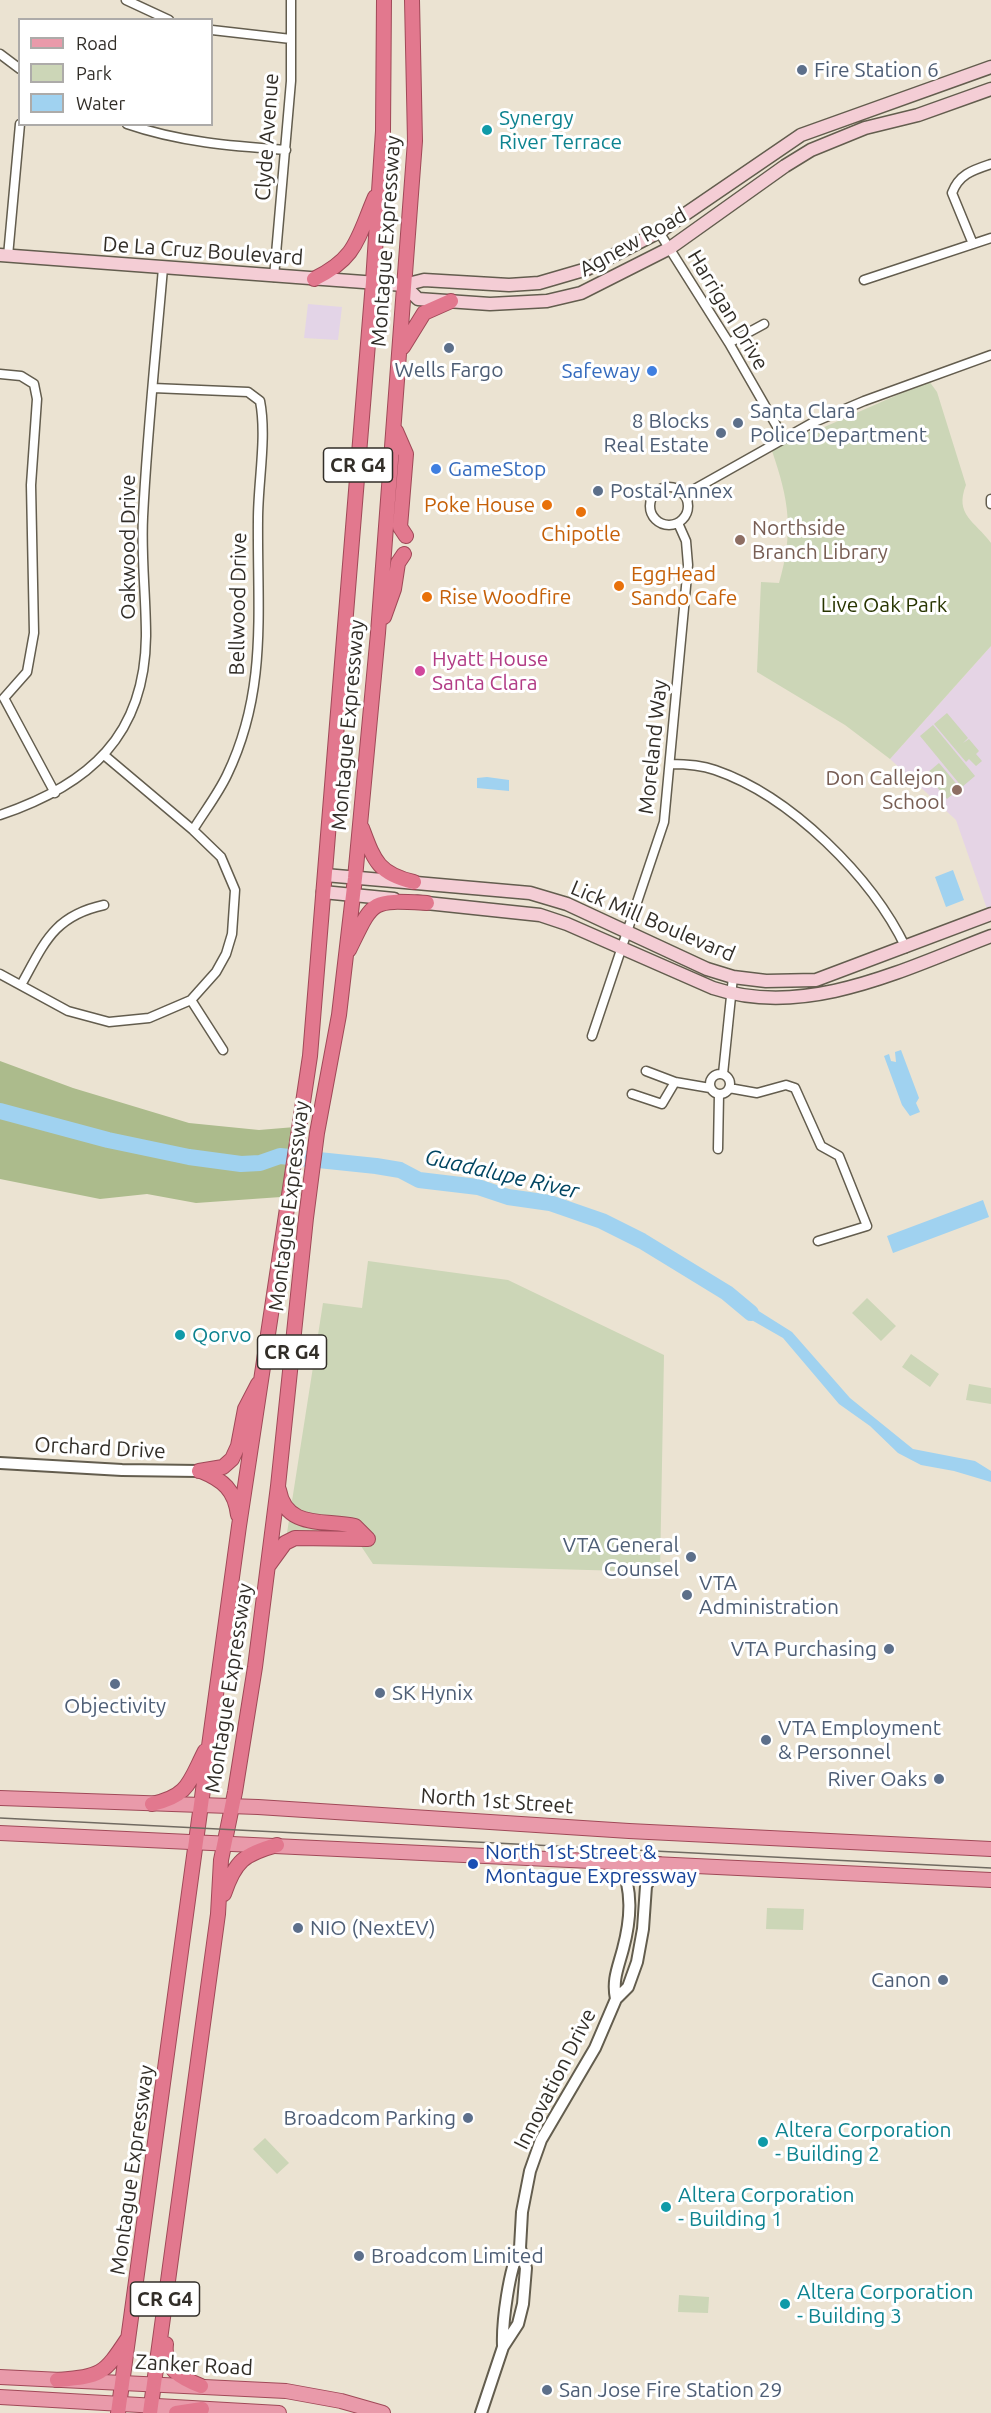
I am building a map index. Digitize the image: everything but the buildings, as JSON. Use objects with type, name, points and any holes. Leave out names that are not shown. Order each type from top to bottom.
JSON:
[{"type":"highway","name":"Montague Expressway","points":[[119,2408],[239,1526],[310,1056],[373,282],[384,98],[384,0]]},
{"type":"highway","name":"Montague Expressway","points":[[151,2409],[218,1914],[224,1843],[232,1806],[268,1566],[306,1218],[317,1133],[331,1067],[351,895],[355,878],[378,633],[415,141],[412,0]]},
{"type":"highway","points":[[314,279],[337,268],[347,257],[379,187]]},
{"type":"highway","points":[[400,354],[412,328],[424,314],[451,301]]},
{"type":"highway","points":[[394,426],[406,454],[400,527],[406,536]]},
{"type":"highway","points":[[378,633],[394,589],[398,563],[404,555]]},
{"type":"highway","points":[[360,822],[372,855],[379,866],[395,878],[414,882]]},
{"type":"highway","points":[[345,957],[372,908],[384,901],[427,903]]},
{"type":"highway","points":[[199,1470],[223,1467],[232,1459],[238,1446],[245,1409],[264,1371]]},
{"type":"highway","points":[[199,1470],[216,1477],[228,1486],[237,1504],[239,1526]]},
{"type":"highway","points":[[268,1566],[289,1540],[302,1537],[341,1540],[368,1539],[355,1526],[308,1522],[294,1516],[280,1499],[278,1486]]},
{"type":"highway","points":[[152,1804],[169,1800],[183,1791],[210,1741]]},
{"type":"highway","points":[[218,1914],[229,1879],[238,1864],[257,1850],[277,1845]]},
{"type":"highway","points":[[166,2293],[171,2314],[165,2349],[168,2364],[183,2378],[201,2386]]},
{"type":"highway","points":[[57,2380],[90,2377],[104,2371],[130,2334]]},
{"type":"highway","points":[[176,2413],[202,2409]]},
{"type":"main road","name":"Agnew Road","points":[[404,285],[424,280],[509,285],[539,283],[587,269],[659,232],[801,135],[991,68]]},
{"type":"main road","name":"Agnew Road","points":[[404,285],[418,299],[490,304],[547,302],[581,293],[670,248],[785,166],[812,150],[865,128],[918,115],[991,89]]},
{"type":"main road","name":"De La Cruz Boulevard","points":[[4,256],[404,285]]},
{"type":"main road","name":"Lick Mill Boulevard","points":[[325,875],[530,892],[567,904],[627,930],[707,969],[733,977],[806,982],[906,948],[991,914]]},
{"type":"main road","name":"Lick Mill Boulevard","points":[[323,892],[540,915],[729,993],[770,999],[825,995],[991,936]]},
{"type":"main road","name":"North 1st Street","points":[[0,1798],[232,1806],[629,1831],[991,1849]]},
{"type":"main road","points":[[0,1833],[991,1880]]},
{"type":"main road","name":"Zanker Road","points":[[0,2377],[201,2386],[312,2394],[383,2413]]},
{"type":"main road","name":"Zanker Road","points":[[0,2397],[119,2408],[279,2413]]},
{"type":"street","points":[[126,0],[165,18]]},
{"type":"street","name":"Clyde Avenue","points":[[274,277],[286,150],[291,0]]},
{"type":"street","points":[[213,30],[291,39]]},
{"type":"street","points":[[0,54],[18,68]]},
{"type":"street","points":[[4,256],[20,126]]},
{"type":"street","points":[[132,126],[159,135],[201,144],[286,150]]},
{"type":"street","points":[[973,244],[952,193],[955,185],[968,171],[991,164]]},
{"type":"street","name":"Harrigan Drive","points":[[659,232],[729,343],[783,437]]},
{"type":"street","points":[[864,280],[991,238]]},
{"type":"street","name":"Oakwood Drive","points":[[0,815],[55,793],[78,779],[104,755],[123,729],[138,694],[146,638],[143,520],[163,268]]},
{"type":"street","points":[[729,343],[764,324]]},
{"type":"street","points":[[684,495],[783,437],[864,401],[991,355]]},
{"type":"street","points":[[0,374],[21,376],[34,384],[37,399],[31,486],[34,633],[27,672],[2,698],[55,793]]},
{"type":"street","name":"Bellwood Drive","points":[[153,388],[248,392],[260,401],[263,417],[258,499],[260,636],[256,677],[249,718],[239,747],[226,777],[193,830]]},
{"type":"street","points":[[672,488],[684,495],[687,508],[678,523],[665,525],[657,521],[650,512],[651,499],[660,489],[672,488]]},
{"type":"street","name":"Moreland Way","points":[[592,1036],[664,822],[688,555],[686,541],[678,523]]},
{"type":"street","points":[[0,974],[68,1011],[109,1022],[149,1018],[191,1000],[216,972],[225,954],[232,934],[235,890],[221,857],[193,830],[104,755]]},
{"type":"street","points":[[670,764],[717,770],[771,800],[808,826],[869,888],[883,906],[906,948]]},
{"type":"street","points":[[21,985],[46,939],[56,927],[69,917],[104,905]]},
{"type":"street","points":[[723,1074],[729,993],[733,977]]},
{"type":"street","points":[[191,1000],[223,1050]]},
{"type":"street","points":[[646,1071],[675,1082],[710,1088],[719,1094]]},
{"type":"street","points":[[710,1088],[714,1076],[723,1074]]},
{"type":"street","points":[[723,1074],[728,1078],[729,1088]]},
{"type":"street","points":[[632,1094],[662,1104],[675,1082]]},
{"type":"street","points":[[719,1094],[729,1088],[757,1093],[786,1085],[795,1088],[821,1146],[839,1156],[867,1226],[818,1240]]},
{"type":"street","points":[[718,1149],[719,1094]]},
{"type":"street","name":"Orchard Drive","points":[[0,1463],[122,1470],[199,1470]]},
{"type":"street","name":"Innovation Drive","points":[[616,2000],[613,1983],[626,1939],[630,1899],[629,1886],[620,1861]]},
{"type":"street","name":"Innovation Drive","points":[[503,2347],[502,2324],[508,2305],[512,2263],[520,2248],[526,2190],[541,2140],[595,2048],[616,2000],[628,1987],[637,1962],[643,1929],[646,1886],[660,1863]]},
{"type":"street","name":"Innovation Drive","points":[[481,2413],[503,2347],[518,2324],[526,2289],[526,2268],[520,2248]]},
{"type":"shaded area","points":[[308,304],[342,307],[338,340],[304,338]]},
{"type":"shaded area","name":"Don Callejon School","points":[[991,646],[991,907],[987,909],[956,820],[890,759]]},
{"type":"green space","name":"Live Oak Park","points":[[929,381],[937,392],[966,485],[963,495],[964,511],[991,543],[991,646],[890,759],[845,725],[757,672],[761,582],[779,583],[787,548],[786,501],[772,451],[805,432],[813,432]]},
{"type":"green space","points":[[947,713],[968,738],[963,743],[969,739],[979,751],[976,754],[982,761],[976,766],[969,759],[966,762],[934,724]]},
{"type":"green space","points":[[933,725],[975,776],[962,787],[920,736]]},
{"type":"green space","points":[[939,763],[960,788],[947,799],[926,774]]},
{"type":"green space","points":[[0,1061],[73,1088],[189,1123],[259,1130],[295,1127],[281,1197],[196,1203],[147,1194],[100,1199],[0,1179]]},
{"type":"green space","points":[[368,1261],[508,1280],[664,1355],[660,1572],[373,1564],[359,1543],[287,1533],[323,1303],[362,1308]]},
{"type":"green space","points":[[867,1298],[896,1326],[881,1341],[852,1313]]},
{"type":"green space","points":[[911,1354],[939,1374],[930,1387],[902,1367]]},
{"type":"green space","points":[[969,1384],[991,1388],[991,1404],[966,1400]]},
{"type":"green space","points":[[767,1908],[804,1909],[803,1930],[766,1929]]},
{"type":"green space","points":[[265,2138],[289,2163],[277,2174],[253,2149]]},
{"type":"green space","points":[[679,2295],[709,2297],[708,2313],[678,2312]]},
{"type":"water","points":[[477,778],[509,780],[509,791],[477,788]]},
{"type":"water","points":[[953,870],[964,900],[946,907],[935,877]]},
{"type":"water","points":[[901,1050],[919,1098],[916,1103],[920,1112],[910,1116],[902,1105],[884,1056],[889,1054],[891,1061],[896,1062],[895,1052]]},
{"type":"water","points":[[983,1200],[989,1217],[893,1253],[887,1236]]},
{"type":"water","points":[[738,1298],[792,1332],[850,1398],[913,1449],[975,1461],[991,1471],[991,1482],[954,1471],[921,1465],[898,1453],[870,1426],[839,1404],[783,1338],[741,1314],[732,1301]]},
{"type":"waterway","name":"Guadalupe River","points":[[0,1111],[108,1140],[189,1157],[241,1164],[260,1163],[280,1156],[376,1166],[400,1170],[419,1180],[478,1187],[508,1197],[550,1203],[602,1221],[642,1241],[727,1293],[751,1313]]},
{"type":"tram line","points":[[0,1818],[991,1868]]},
{"type":"place","name":"Fire Station 6","points":[[802,70]]},
{"type":"place","name":"Synergy River Terrace","points":[[487,130]]},
{"type":"place","name":"Wells Fargo","points":[[449,348]]},
{"type":"place","name":"Safeway","points":[[652,371]]},
{"type":"place","name":"Santa Clara Police Department","points":[[738,423]]},
{"type":"place","name":"8 Blocks Real Estate","points":[[721,433]]},
{"type":"place","name":"GameStop","points":[[436,469]]},
{"type":"place","name":"Postal Annex","points":[[598,491]]},
{"type":"place","name":"Poke House","points":[[547,505]]},
{"type":"place","name":"Chipotle","points":[[581,512]]},
{"type":"place","name":"Northside Branch Library","points":[[740,540]]},
{"type":"place","name":"EggHead Sando Cafe","points":[[619,586]]},
{"type":"place","name":"Rise Woodfire","points":[[427,597]]},
{"type":"place","name":"Hyatt House Santa Clara","points":[[420,671]]},
{"type":"place","name":"Don Callejon School","points":[[957,790]]},
{"type":"place","name":"Qorvo","points":[[180,1335]]},
{"type":"place","name":"VTA General Counsel","points":[[691,1557]]},
{"type":"place","name":"VTA Administration","points":[[687,1595]]},
{"type":"place","name":"VTA Purchasing","points":[[889,1649]]},
{"type":"place","name":"Objectivity","points":[[115,1684]]},
{"type":"place","name":"SK Hynix","points":[[380,1693]]},
{"type":"place","name":"VTA Employment & Personnel","points":[[766,1740]]},
{"type":"place","name":"River Oaks","points":[[939,1779]]},
{"type":"place","name":"North 1st Street & Montague Expressway","points":[[473,1864]]},
{"type":"place","name":"NIO (NextEV)","points":[[298,1928]]},
{"type":"place","name":"Canon","points":[[943,1980]]},
{"type":"place","name":"Broadcom Parking","points":[[468,2118]]},
{"type":"place","name":"Altera Corporation - Building 2","points":[[763,2142]]},
{"type":"place","name":"Altera Corporation - Building 1","points":[[666,2207]]},
{"type":"place","name":"Broadcom Limited","points":[[359,2256]]},
{"type":"place","name":"Altera Corporation - Building 3","points":[[785,2304]]},
{"type":"place","name":"San Jose Fire Station 29","points":[[547,2390]]}]
